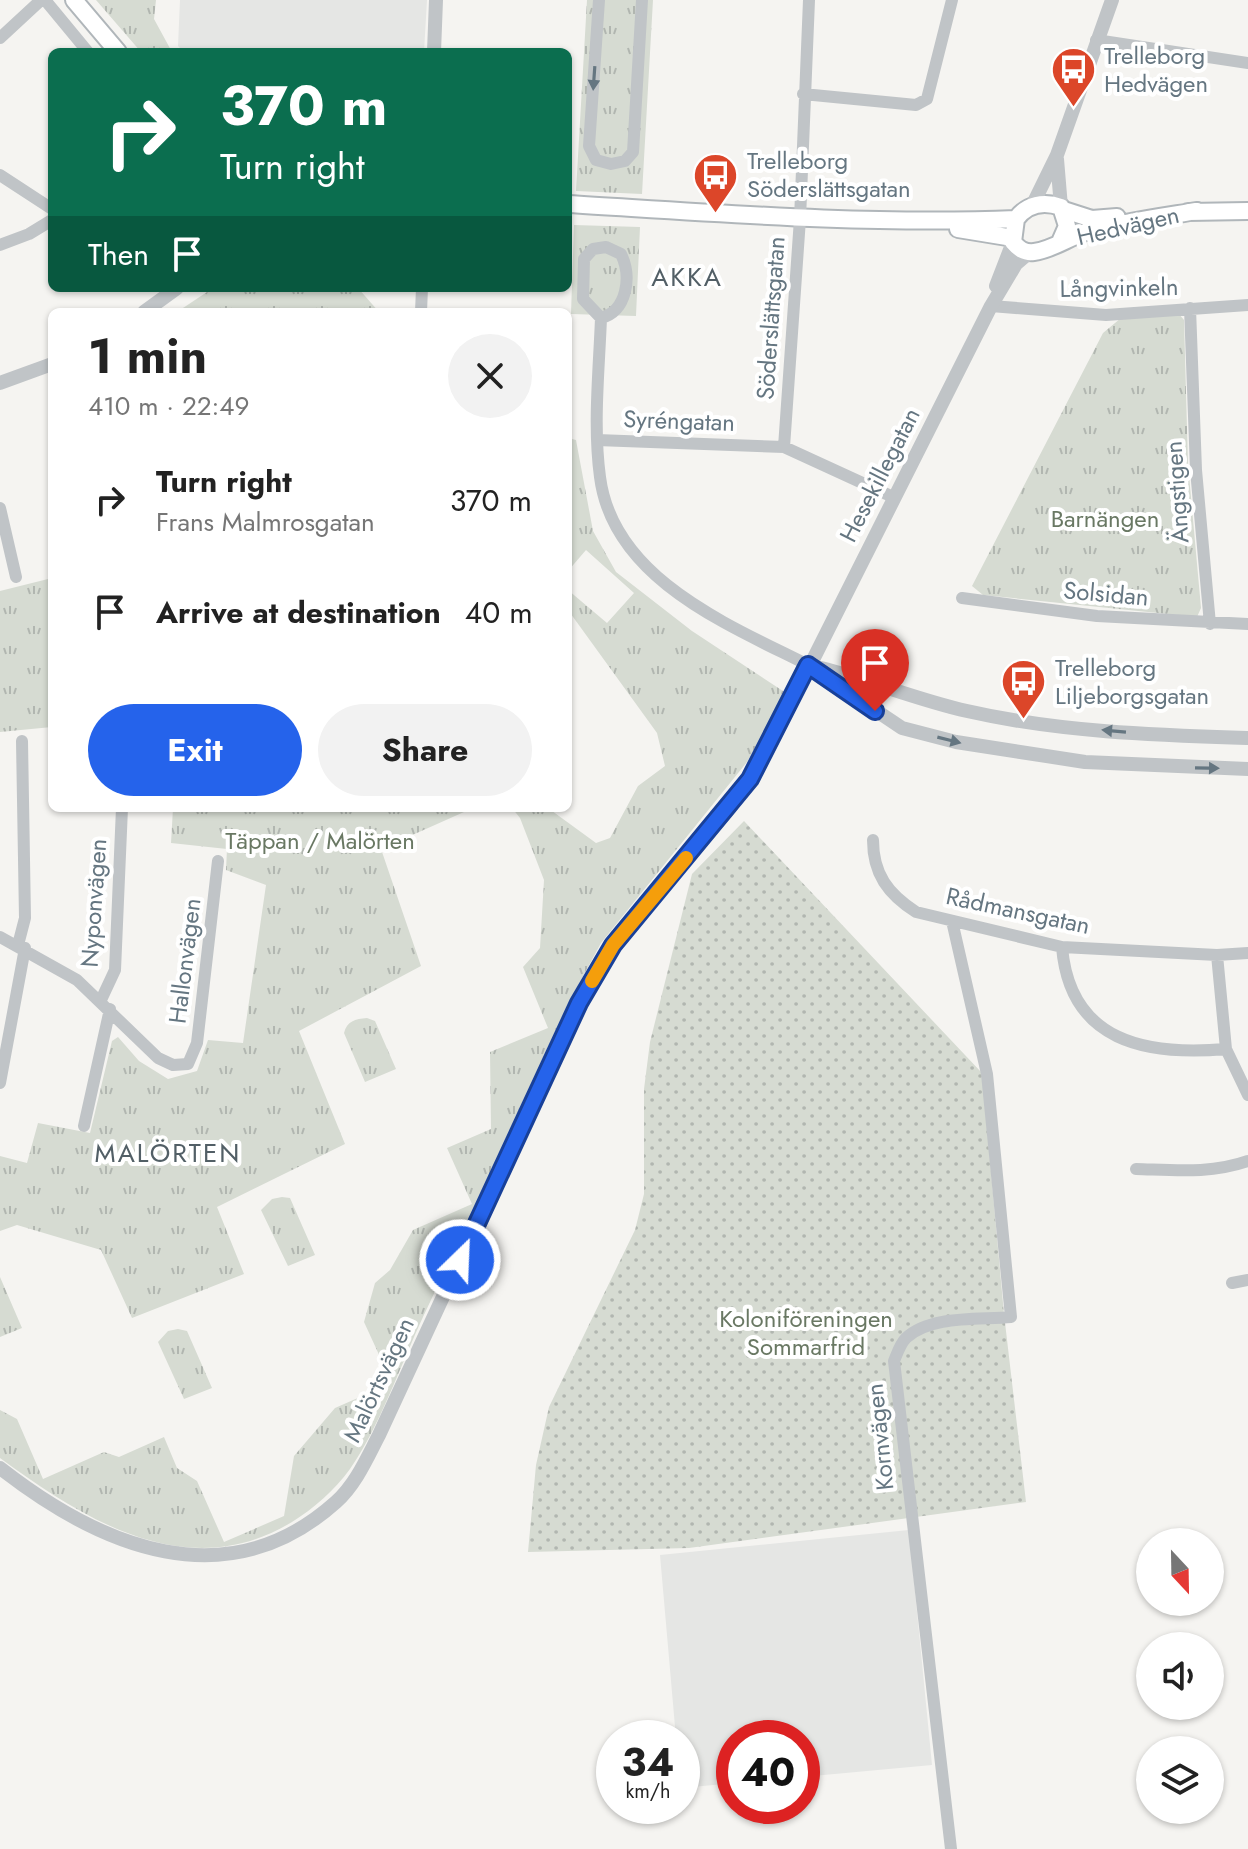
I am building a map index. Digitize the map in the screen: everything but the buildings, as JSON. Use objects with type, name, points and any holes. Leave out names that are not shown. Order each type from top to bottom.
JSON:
[{"type":"main road","points":[[65,0],[106,48]]},
{"type":"main road","points":[[74,0],[115,48]]},
{"type":"main road","points":[[572,204],[893,222],[1016,219],[1032,206]]},
{"type":"main road","name":"Hedvägen","points":[[1032,206],[1047,204],[1092,219],[1197,211],[1248,211]]},
{"type":"main road","name":"Hedvägen","points":[[1060,242],[1067,226],[1063,209]]},
{"type":"main road","name":"Hedvägen","points":[[1030,252],[1084,232],[1197,211]]},
{"type":"main road","points":[[1013,240],[1016,219]]},
{"type":"main road","points":[[893,222],[1013,240],[1023,251],[1030,252]]},
{"type":"street","points":[[0,38],[43,0],[85,48]]},
{"type":"street","points":[[434,48],[436,0]]},
{"type":"street","points":[[599,0],[589,146],[596,160],[611,164],[625,161],[633,152],[642,0]]},
{"type":"street","name":"Söderslättsgatan","points":[[784,447],[800,219],[809,0]]},
{"type":"street","points":[[803,94],[916,105],[927,99],[952,0]]},
{"type":"street","points":[[1032,206],[1057,155],[1112,0]]},
{"type":"street","points":[[1096,40],[1248,63]]},
{"type":"street","points":[[1057,155],[1063,209]]},
{"type":"street","points":[[0,175],[48,206]]},
{"type":"street","points":[[0,245],[48,222]]},
{"type":"street","name":"Hesekillegatan","points":[[991,306],[1005,256],[1013,240]]},
{"type":"street","points":[[601,318],[613,315],[623,301],[627,265],[621,254],[606,247],[593,249],[584,259],[583,299],[601,318],[597,440],[600,480],[617,527],[642,563],[674,590],[808,665],[902,728],[956,742],[1085,762],[1248,769]]},
{"type":"street","name":"Hesekillegatan","points":[[808,665],[991,306],[1016,264],[1030,252]]},
{"type":"street","points":[[150,308],[172,292]]},
{"type":"street","name":"Långvinkeln","points":[[991,306],[1106,315],[1248,305]]},
{"type":"street","name":"Ängstigen","points":[[1190,308],[1196,470],[1210,624]]},
{"type":"street","points":[[0,383],[48,365]]},
{"type":"street","name":"Syréngatan","points":[[597,440],[784,447],[893,497]]},
{"type":"street","points":[[0,508],[16,577]]},
{"type":"street","name":"Solsidan","points":[[962,598],[1097,616],[1248,624]]},
{"type":"street","points":[[808,665],[966,711],[1024,721],[1160,735],[1248,738]]},
{"type":"street","name":"Malörtsvägen","points":[[0,1468],[70,1514],[120,1540],[188,1557],[224,1555],[262,1545],[300,1528],[338,1501],[359,1474],[379,1435],[579,1003],[613,945],[750,779],[808,665]]},
{"type":"street","points":[[0,1083],[25,918],[22,741]]},
{"type":"street","name":"Nyponvägen","points":[[84,1126],[115,970],[122,812]]},
{"type":"street","name":"Rådmansgatan","points":[[873,840],[873,861],[877,871],[899,900],[916,912],[1062,947],[1217,955],[1248,953]]},
{"type":"street","name":"Hallonvägen","points":[[106,1004],[158,1058],[173,1065],[188,1064],[197,1043],[218,861]]},
{"type":"street","name":"Kornvägen","points":[[951,1849],[935,1742],[894,1361],[904,1339],[922,1328],[1011,1317],[987,1074],[952,921]]},
{"type":"street","points":[[0,937],[77,980],[106,1004]]},
{"type":"street","points":[[1062,947],[1064,971],[1075,1001],[1099,1027],[1128,1042],[1160,1051],[1226,1049]]},
{"type":"street","points":[[1217,955],[1226,1049],[1248,1095]]},
{"type":"street","points":[[1136,1169],[1193,1171],[1248,1161]]},
{"type":"street","points":[[1232,1283],[1248,1280]]},
{"type":"shaded area","points":[[180,0],[427,0],[424,48],[178,46]]},
{"type":"shaded area","points":[[909,1530],[932,1765],[820,1775],[820,1720],[716,1720],[716,1785],[700,1786],[700,1720],[674,1720],[660,1555]]},
{"type":"green space","points":[[96,0],[156,0],[154,19],[170,48],[138,48]]},
{"type":"green space","points":[[587,0],[653,0],[642,194],[576,191]]},
{"type":"green space","points":[[574,225],[640,227],[636,316],[572,314]]},
{"type":"green space","points":[[207,292],[362,292],[376,308],[183,308]]},
{"type":"green space","name":"Barnängen","points":[[1179,314],[1184,320],[1188,464],[1201,608],[1197,617],[983,595],[972,586],[1103,333],[1121,318]]},
{"type":"green space","points":[[572,439],[576,440],[593,531],[616,572],[692,631],[786,693],[747,762],[601,943],[568,1004],[380,1416],[344,1477],[308,1511],[253,1540],[215,1547],[177,1546],[139,1537],[103,1523],[0,1458],[0,1410],[17,1419],[43,1479],[104,1452],[119,1457],[164,1437],[177,1468],[197,1481],[224,1542],[284,1516],[294,1456],[335,1408],[392,1383],[364,1322],[375,1283],[390,1270],[413,1230],[472,1204],[447,1148],[491,1129],[490,1052],[548,1028],[523,967],[540,948],[544,880],[515,812],[553,812],[596,843],[610,838],[638,786],[665,766],[657,733],[572,616],[572,593],[607,623],[634,593],[586,550],[572,566]]},
{"type":"green space","points":[[48,579],[48,727],[0,732],[0,591]]},
{"type":"green space","name":"Täppan / Malörten","points":[[173,812],[464,812],[381,849],[421,966],[299,1031],[345,1144],[217,1207],[244,1274],[132,1318],[101,1250],[17,1225],[0,1231],[0,1156],[27,1163],[38,1123],[90,1133],[112,1041],[118,1037],[139,1061],[168,1079],[197,1071],[208,1040],[243,1043],[266,885],[226,870],[227,849],[171,843]]},
{"type":"green space","name":"Koloniföreningen Sommarfrid","points":[[744,821],[982,1073],[1004,1314],[1026,1502],[689,1548],[528,1552],[536,1465],[549,1407],[635,1230],[644,1194],[644,1089],[650,1042],[692,874]]},
{"type":"green space","points":[[367,1018],[375,1021],[396,1069],[365,1082],[344,1033],[352,1021]]},
{"type":"green space","points":[[290,1198],[315,1255],[288,1266],[261,1210],[272,1199]]},
{"type":"green space","points":[[0,1277],[22,1328],[0,1337]]},
{"type":"green space","points":[[168,1331],[187,1331],[212,1388],[184,1399],[158,1342]]},
{"type":"slow traffic","points":[[592,981],[613,945],[686,858]]},
{"type":"place","name":"Trelleborg Hedvägen","points":[[1073,109]]},
{"type":"place","name":"Trelleborg Söderslättsgatan","points":[[716,214]]},
{"type":"place","name":"Trelleborg Liljeborgsgatan","points":[[1024,721]]},
{"type":"district","name":"AKKA","points":[[687,277]]},
{"type":"district","name":"MALÖRTEN","points":[[168,1153]]},
{"type":"route","points":[[460,1260],[517,1132],[601,964],[659,889],[730,808],[766,753],[808,665],[875,711]]}]
